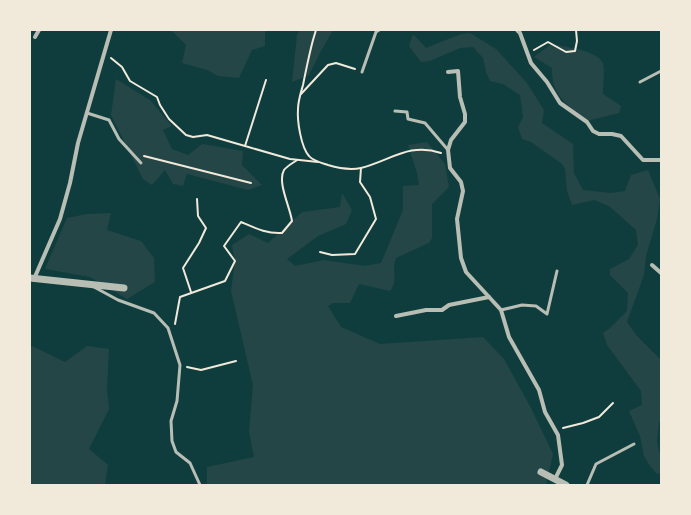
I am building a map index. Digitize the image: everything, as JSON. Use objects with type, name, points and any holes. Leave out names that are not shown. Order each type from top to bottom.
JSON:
[{"type":"street","points":[[35,37],[39,30]]},
{"type":"street","points":[[111,30],[106,53],[78,143],[70,183],[60,219],[32,278],[124,288]]},
{"type":"street","points":[[517,30],[520,33],[531,63],[547,82],[560,103],[587,122],[593,131],[599,134],[621,136],[643,160],[661,160]]},
{"type":"street","points":[[448,72],[458,71],[460,97],[465,114],[465,122],[451,140],[448,152],[450,168],[461,182],[463,191],[457,219],[461,258],[466,272],[501,310],[509,337],[539,390],[545,412],[556,430],[562,465],[555,480]]},
{"type":"street","points":[[652,265],[661,273]]},
{"type":"street","points":[[396,316],[426,310],[442,310],[449,305],[489,297]]},
{"type":"street","points":[[542,472],[566,485]]},
{"type":"lane","points":[[362,72],[376,32],[379,30]]},
{"type":"lane","points":[[640,82],[661,71]]},
{"type":"lane","points":[[395,111],[407,112],[408,119],[425,123],[448,152]]},
{"type":"lane","points":[[87,113],[109,120],[119,139],[141,163]]},
{"type":"lane","points":[[501,310],[522,305],[536,306],[547,314],[557,271]]},
{"type":"lane","points":[[92,285],[118,300],[154,313],[168,328],[180,365],[177,401],[171,421],[172,441],[176,452],[190,463],[200,485]]},
{"type":"lane","points":[[587,485],[596,464],[634,444]]},
{"type":"path","points":[[316,30],[298,108],[303,145],[309,156],[319,162]]},
{"type":"path","points":[[527,54],[548,42],[566,52],[575,51],[577,41],[576,30]]},
{"type":"path","points":[[106,53],[122,67],[130,81],[157,97],[169,119],[186,135],[193,137],[207,135],[297,160],[319,162],[343,168],[361,168],[405,151],[419,149],[448,152]]},
{"type":"path","points":[[301,94],[328,66],[336,64],[362,72]]},
{"type":"path","points":[[245,146],[266,80]]},
{"type":"path","points":[[141,163],[144,155],[154,159],[251,183]]},
{"type":"path","points":[[172,338],[180,297],[225,281],[235,261],[224,246],[241,222],[262,231],[274,234],[282,233],[292,220],[283,188],[282,177],[285,170],[297,160]]},
{"type":"path","points":[[320,252],[332,255],[355,254],[376,219],[370,197],[360,182],[361,168]]},
{"type":"path","points":[[191,292],[183,268],[199,243],[206,228],[198,216],[197,199]]},
{"type":"path","points":[[180,365],[201,370],[236,361]]},
{"type":"path","points":[[556,430],[583,423],[598,417],[613,403]]},
{"type":"shaded area","points":[[171,30],[265,30],[265,46],[252,50],[239,78],[218,76],[207,70],[182,63],[186,45]]},
{"type":"shaded area","points":[[300,30],[333,30],[309,75],[292,82],[297,35]]},
{"type":"shaded area","points":[[470,33],[496,49],[527,83],[544,110],[542,123],[573,144],[574,173],[583,190],[611,193],[625,191],[631,175],[648,170],[660,199],[657,219],[646,256],[644,275],[627,322],[636,335],[661,360],[661,421],[659,422],[657,442],[661,459],[661,473],[657,474],[644,456],[640,436],[629,411],[642,405],[641,391],[607,345],[603,333],[627,311],[628,293],[610,275],[610,269],[629,259],[638,245],[636,230],[609,206],[594,200],[572,205],[567,191],[565,169],[562,164],[531,142],[522,139],[518,127],[523,117],[520,95],[503,84],[490,81],[486,72],[483,58],[473,47],[460,48],[430,61],[421,62],[409,46],[413,34],[426,48],[461,34]]},
{"type":"shaded area","points":[[551,44],[587,52],[600,59],[604,66],[603,94],[621,106],[619,113],[587,121],[567,105],[554,86],[552,68],[534,57]]},
{"type":"shaded area","points":[[116,79],[150,100],[172,126],[163,130],[172,149],[188,155],[202,144],[243,151],[242,165],[262,185],[248,190],[187,174],[183,186],[173,184],[165,170],[152,185],[143,179],[111,115]]},
{"type":"shaded area","points":[[427,142],[445,164],[449,187],[432,204],[432,238],[429,243],[396,258],[394,267],[395,278],[393,287],[390,291],[359,284],[350,303],[333,303],[328,306],[341,327],[380,344],[483,337],[504,359],[531,408],[553,454],[546,485],[207,485],[207,467],[254,457],[249,432],[253,385],[231,291],[235,261],[232,245],[249,234],[268,243],[302,212],[340,207],[342,193],[352,210],[346,224],[318,236],[287,259],[295,266],[324,260],[365,266],[381,263],[403,210],[403,186],[419,185],[417,173],[408,145]]},
{"type":"shaded area","points":[[111,213],[107,230],[141,241],[154,258],[155,282],[127,299],[90,277],[45,269],[67,218],[87,214]]},
{"type":"shaded area","points":[[30,346],[65,362],[87,346],[109,349],[107,389],[109,409],[89,449],[108,465],[105,485],[30,485]]}]
